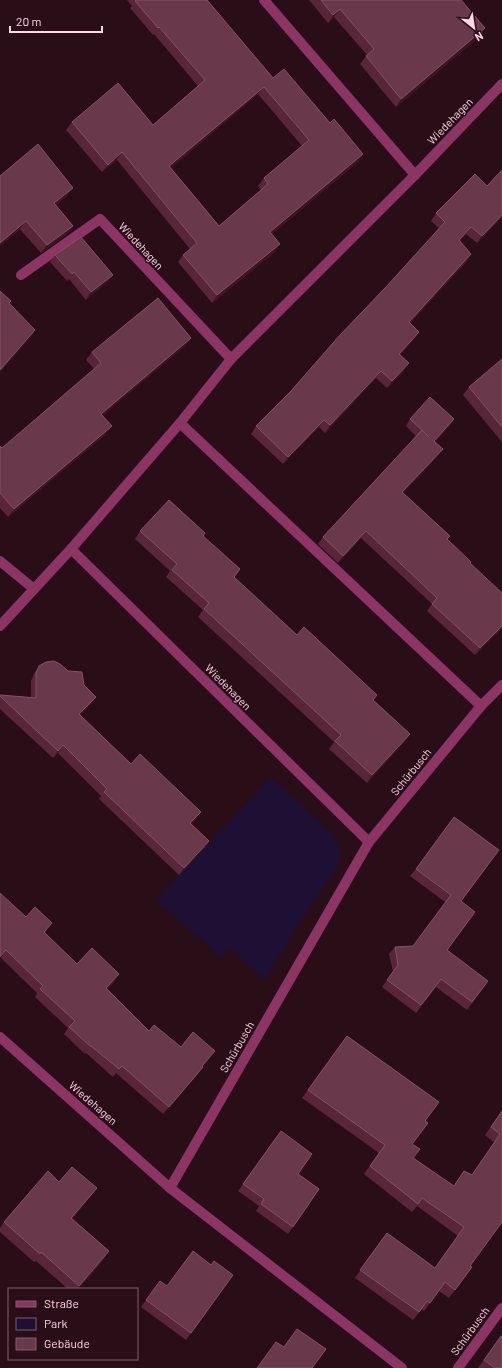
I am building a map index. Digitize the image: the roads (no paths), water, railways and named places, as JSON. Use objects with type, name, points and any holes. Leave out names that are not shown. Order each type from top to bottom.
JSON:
[{"type":"street","points":[[264,0],[415,175]]},
{"type":"street","name":"Wiedehagen","points":[[0,626],[71,549],[180,423],[231,359],[415,175],[502,84]]},
{"type":"street","name":"Wiedehagen","points":[[21,275],[100,219],[231,359]]},
{"type":"street","points":[[180,423],[481,706]]},
{"type":"street","name":"Wiedehagen","points":[[71,549],[369,842]]},
{"type":"street","points":[[0,561],[34,588]]},
{"type":"street","name":"Schürbusch","points":[[170,1188],[369,842],[481,706],[502,685]]},
{"type":"street","name":"Wiedehagen","points":[[0,1037],[170,1188]]},
{"type":"street","points":[[170,1188],[402,1368]]},
{"type":"street","name":"Schürbusch","points":[[458,1368],[502,1308]]}]
